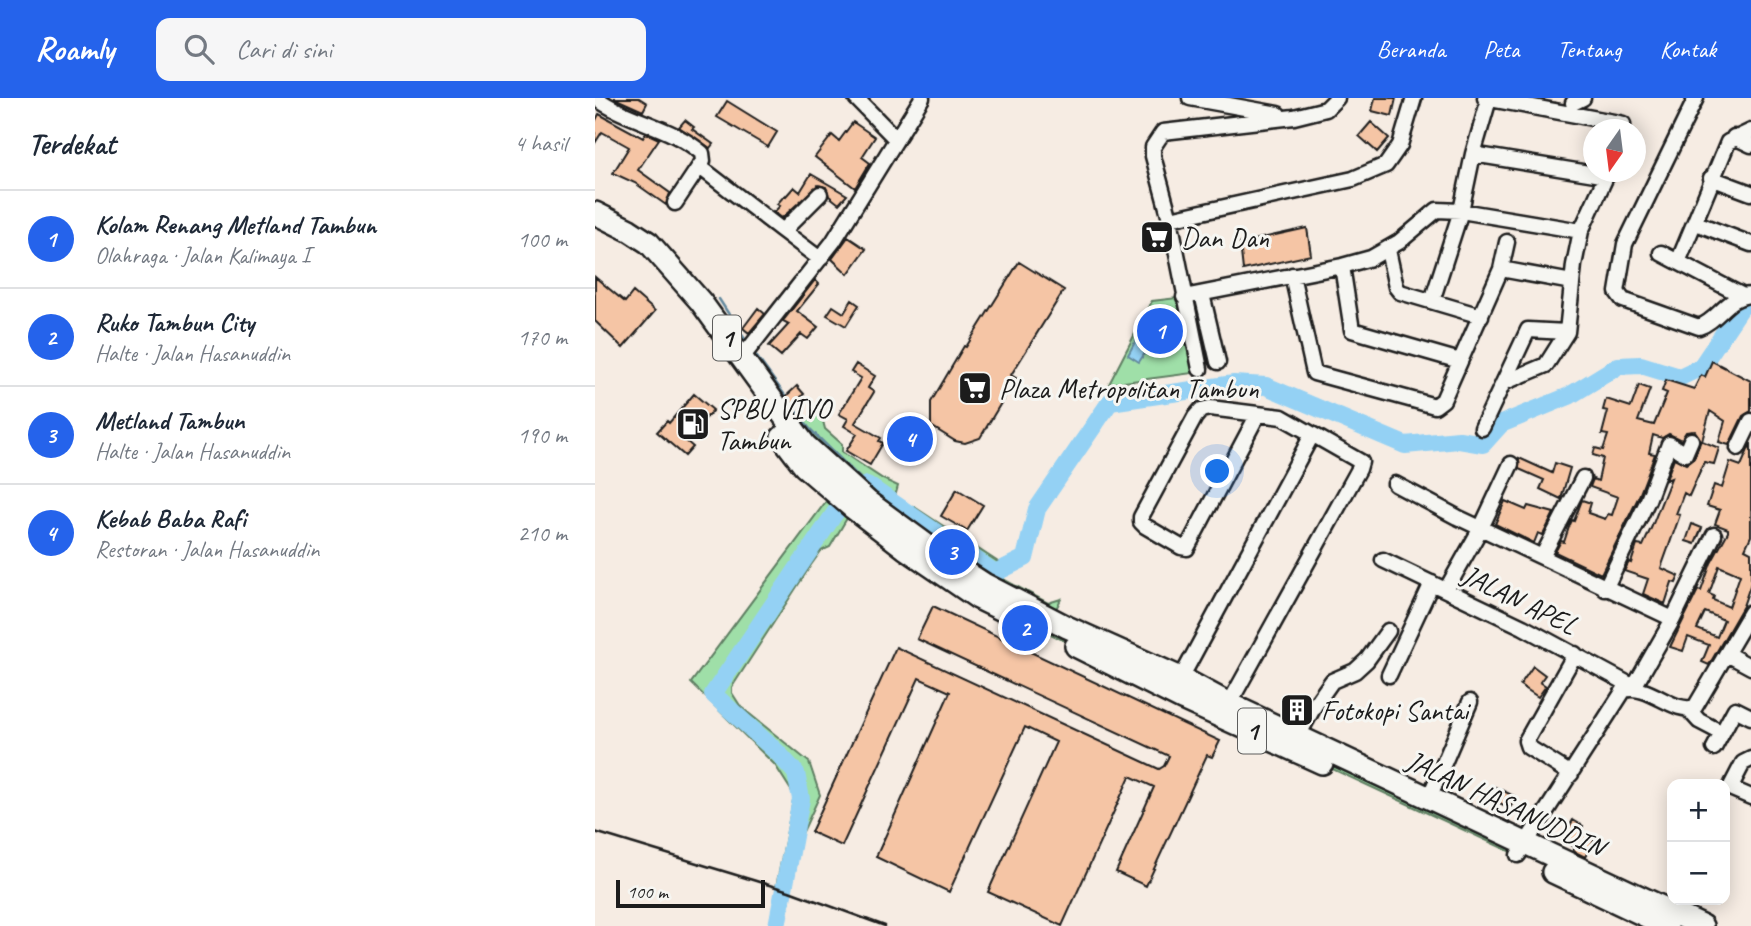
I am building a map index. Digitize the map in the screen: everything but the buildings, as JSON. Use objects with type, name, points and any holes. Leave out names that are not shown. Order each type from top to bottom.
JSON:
[{"type":"highway","name":"JALAN HASANUDDIN","points":[[595,213],[649,243],[701,302],[805,445],[839,486]]},
{"type":"highway","name":"JALAN HASANUDDIN","points":[[595,226],[643,256],[667,278],[794,454],[839,486],[905,548],[978,598],[1184,700],[1702,926]]},
{"type":"highway","name":"JALAN HASANUDDIN","points":[[860,505],[984,584],[1067,627],[1183,674],[1229,704],[1429,798],[1667,926]]},
{"type":"street","points":[[596,98],[625,114],[672,133],[702,153],[704,158],[700,167],[675,203]]},
{"type":"street","points":[[856,98],[896,139]]},
{"type":"street","points":[[741,359],[820,259],[869,187],[922,98]]},
{"type":"street","points":[[1190,98],[1294,117]]},
{"type":"street","points":[[1200,369],[1153,147],[1163,132],[1294,117],[1326,109],[1337,98]]},
{"type":"street","points":[[1170,219],[1353,179],[1386,165],[1400,145],[1414,98]]},
{"type":"street","points":[[1696,98],[1625,244],[1617,292],[1623,300],[1699,327],[1709,323],[1726,305],[1747,295]]},
{"type":"street","points":[[1432,301],[1461,211],[1487,99],[1574,103],[1611,119]]},
{"type":"street","points":[[1678,262],[1728,142],[1751,131]]},
{"type":"street","points":[[1734,137],[1751,145]]},
{"type":"street","points":[[1473,154],[1583,170]]},
{"type":"street","points":[[700,167],[820,259]]},
{"type":"street","points":[[1711,178],[1751,193]]},
{"type":"street","points":[[1503,383],[1546,365],[1567,332],[1581,231],[1603,182]]},
{"type":"street","points":[[783,231],[820,194]]},
{"type":"street","points":[[1184,297],[1371,258],[1388,250],[1437,210],[1461,211],[1581,231]]},
{"type":"street","points":[[1696,223],[1751,244]]},
{"type":"street","points":[[1292,275],[1313,370],[1317,375],[1435,406],[1443,400],[1481,316],[1501,269],[1507,242]]},
{"type":"street","points":[[1388,250],[1397,290],[1481,316]]},
{"type":"street","points":[[1661,253],[1747,295]]},
{"type":"street","points":[[1342,266],[1352,330],[1460,362]]},
{"type":"street","points":[[1501,269],[1572,282]]},
{"type":"street","points":[[1202,294],[1218,362]]},
{"type":"street","points":[[1482,428],[1528,330],[1567,332]]},
{"type":"street","points":[[1229,704],[1360,463],[1282,417],[1258,414],[1210,408],[1202,410],[1195,417],[1141,522],[1187,548],[1258,414]]},
{"type":"street","points":[[1738,449],[1751,421]]},
{"type":"street","points":[[1183,674],[1312,435]]},
{"type":"street","points":[[1605,589],[1648,500],[1669,444],[1685,454],[1691,440]]},
{"type":"street","points":[[1388,675],[1439,586],[1481,528],[1511,464]]},
{"type":"street","points":[[1542,558],[1583,478]]},
{"type":"street","points":[[1395,484],[1673,620]]},
{"type":"street","points":[[1522,849],[1616,700],[1624,690],[1633,687],[1673,620],[1714,536]]},
{"type":"street","name":"JALAN APEL","points":[[1383,560],[1575,654],[1633,687],[1689,710],[1699,721],[1722,733]]},
{"type":"street","points":[[1689,710],[1699,703],[1751,612]]},
{"type":"street","points":[[1299,736],[1315,705],[1332,681],[1355,671],[1367,660],[1388,631]]},
{"type":"street","points":[[1571,774],[1528,747],[1526,741],[1575,654]]},
{"type":"street","points":[[1727,654],[1751,667]]},
{"type":"street","points":[[1429,798],[1470,702]]},
{"type":"street","points":[[1714,748],[1735,709],[1751,717]]},
{"type":"street","points":[[1751,759],[1743,763],[1730,788],[1751,797]]},
{"type":"green space","points":[[1177,298],[1193,373],[1109,384],[1152,301]]},
{"type":"green space","points":[[820,409],[825,429],[842,444],[842,452],[898,486],[894,500],[884,514],[792,430]]},
{"type":"green space","points":[[833,492],[853,508],[830,547],[821,551],[811,565],[732,687],[732,693],[741,707],[809,762],[820,795],[801,836],[789,891],[776,887],[794,795],[775,765],[691,683]]},
{"type":"green space","points":[[913,506],[1007,568],[1003,579],[1048,603],[1061,599],[1051,619],[1518,850],[1511,852],[1184,700],[978,598],[904,521]]},
{"type":"water","points":[[1145,323],[1159,330],[1163,341],[1157,348],[1149,347],[1139,362],[1128,355]]},
{"type":"waterway","points":[[719,299],[748,344]]},
{"type":"waterway","points":[[777,926],[801,799],[796,773],[713,694],[835,513],[855,489],[867,485],[995,573],[1025,558],[1037,509],[1110,402],[1234,384],[1266,386],[1405,445],[1459,440],[1483,444],[1501,424],[1569,396],[1618,366],[1641,365],[1680,377],[1701,367],[1742,306],[1751,303]]},
{"type":"waterway","points":[[754,353],[809,428],[867,485]]},
{"type":"railway","points":[[595,832],[789,891],[885,926]]},
{"type":"place","name":"Dan Dan","points":[[1157,237]]},
{"type":"place","name":"Kolam Renang Metland Tambun","points":[[1160,331]]},
{"type":"place","name":"Plaza Metropolitan Tambun","points":[[975,388]]},
{"type":"place","name":"SPBU VIVO Tambun","points":[[693,424]]},
{"type":"place","name":"Kebab Baba Rafi","points":[[910,439]]},
{"type":"place","name":"Metland Tambun","points":[[952,552]]},
{"type":"place","name":"Ruko Tambun City","points":[[1025,628]]},
{"type":"place","name":"Fotokopi Santai","points":[[1297,710]]}]
